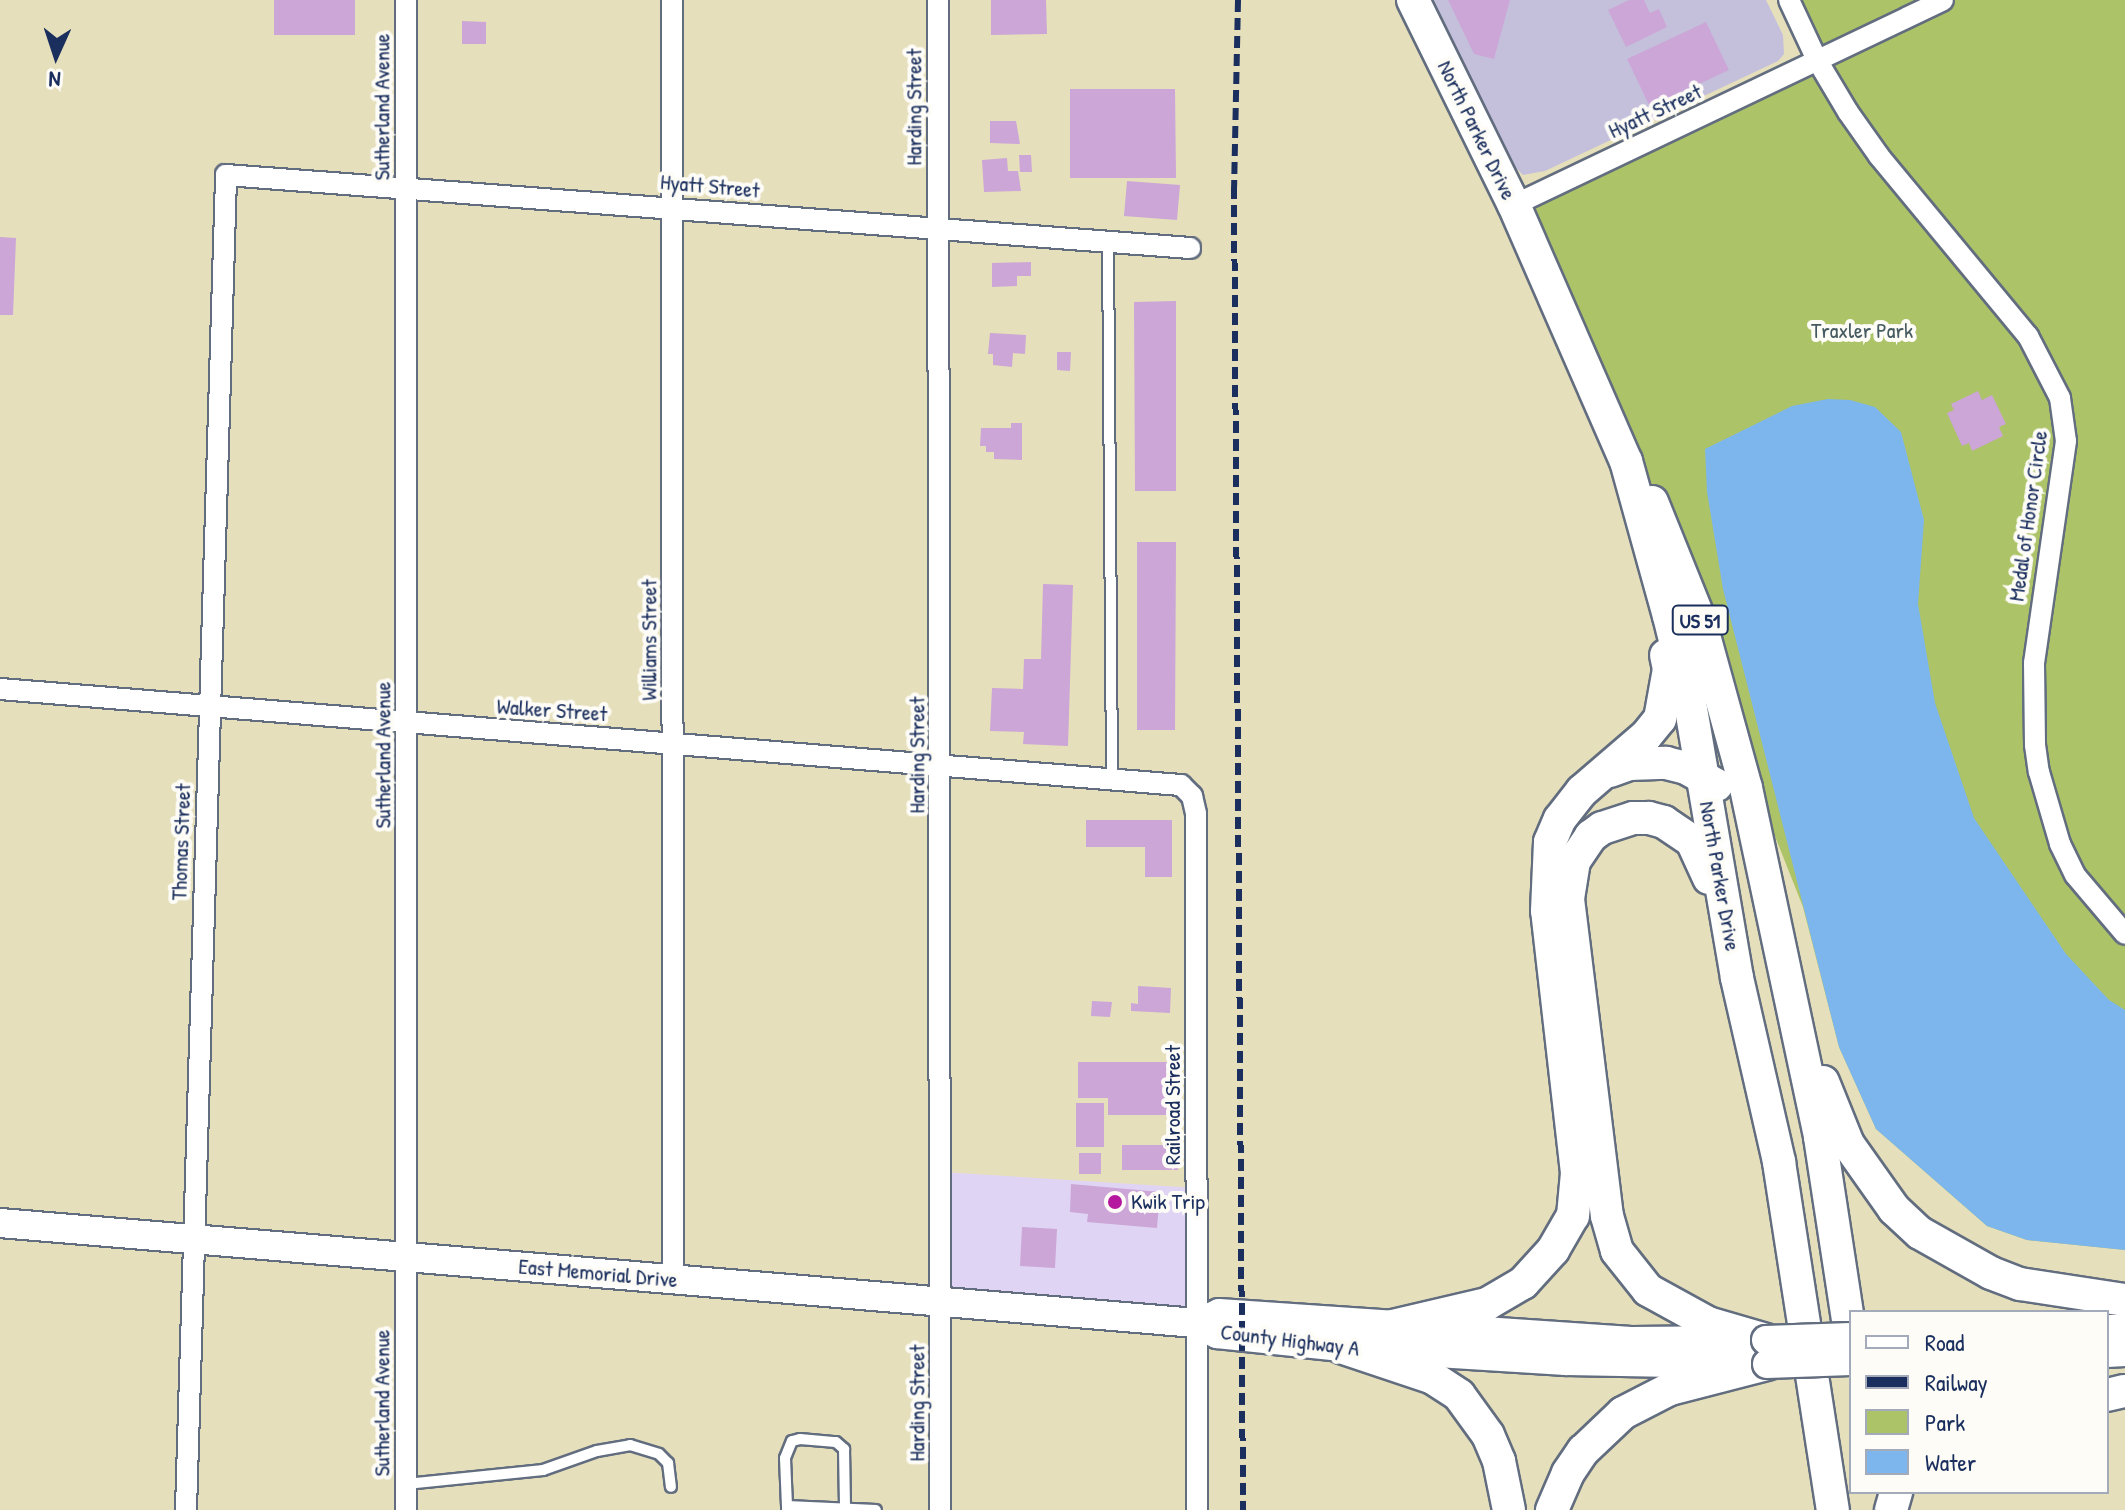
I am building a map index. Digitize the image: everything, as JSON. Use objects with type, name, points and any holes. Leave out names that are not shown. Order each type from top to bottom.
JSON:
[{"type":"main road","name":"North Parker Drive","points":[[1413,0],[1514,205],[1626,461],[1689,697],[1737,978],[1779,1162],[1833,1510]]},
{"type":"main road","name":"North Parker Drive","points":[[1538,261],[1666,530],[1700,621],[1746,788],[1820,1137],[1849,1325]]},
{"type":"main road","points":[[1388,1327],[1487,1304],[1523,1283],[1553,1250],[1573,1216],[1577,1173],[1547,911],[1550,842],[1560,819],[1582,791],[1646,736],[1660,719],[1669,669],[1662,638],[1659,588]]},
{"type":"main road","points":[[1603,774],[1629,764],[1656,763],[1686,768],[1703,777],[1735,802],[1760,859]]},
{"type":"main road","points":[[1737,978],[1704,862],[1692,841],[1672,826],[1649,818],[1616,822],[1591,836],[1574,861],[1568,899],[1611,1233],[1626,1264],[1648,1290],[1687,1315],[1766,1352]]},
{"type":"main road","points":[[1791,1003],[1848,1144],[1894,1209],[1920,1233],[1965,1260],[2020,1284],[2125,1300]]},
{"type":"main road","name":"East Memorial Drive","points":[[0,1223],[1197,1323]]},
{"type":"main road","name":"County Highway A","points":[[1197,1323],[1219,1313],[1388,1327],[1631,1341],[1849,1361]]},
{"type":"main road","name":"County Highway A","points":[[1197,1323],[1217,1334],[1341,1347],[1566,1361],[1766,1352],[1849,1338]]},
{"type":"main road","points":[[1341,1347],[1433,1378],[1459,1395],[1488,1435],[1499,1461],[1509,1510]]},
{"type":"main road","points":[[1552,1510],[1568,1473],[1583,1451],[1623,1413],[1670,1389],[1766,1352]]},
{"type":"main road","points":[[1822,1446],[1825,1510]]},
{"type":"street","name":"Sutherland Avenue","points":[[406,0],[406,1510]]},
{"type":"street","name":"Williams Street","points":[[672,0],[673,1280]]},
{"type":"street","name":"Harding Street","points":[[938,0],[942,765],[940,1510]]},
{"type":"street","name":"Medal of Honor Circle","points":[[1789,0],[1817,60],[1879,156],[2033,343],[2060,398],[2066,441],[2036,647],[2035,745],[2039,772],[2060,844],[2075,875],[2125,934]]},
{"type":"street","points":[[1817,60],[1943,0]]},
{"type":"street","name":"Hyatt Street","points":[[1514,205],[1817,60]]},
{"type":"street","name":"Hyatt Street","points":[[226,175],[406,186],[1190,248]]},
{"type":"street","name":"Thomas Street","points":[[186,1510],[226,175]]},
{"type":"street","name":"Walker Street","points":[[0,689],[209,708],[1112,777],[1177,783],[1192,796]]},
{"type":"street","name":"Railroad Street","points":[[1192,796],[1196,814],[1197,1510]]},
{"type":"lane","points":[[1108,242],[1112,777]]},
{"type":"lane","points":[[845,1509],[844,1449],[836,1442],[792,1441],[785,1458],[787,1508],[876,1510]]},
{"type":"lane","points":[[406,1484],[543,1470],[597,1451],[630,1445],[659,1454],[668,1463],[671,1487]]},
{"type":"shaded area","points":[[1433,0],[1766,0],[1783,35],[1784,54],[1778,61],[1545,171],[1523,175],[1510,162]]},
{"type":"shaded area","points":[[942,1172],[1197,1188],[1197,1323],[941,1302]]},
{"type":"green space","name":"Traxler Park","points":[[1789,0],[2125,0],[2125,1250],[2027,1240],[1987,1226],[1876,1129],[1839,1047],[1803,907],[1727,715],[1514,205],[1816,61]]},
{"type":"water","points":[[1828,399],[1850,400],[1875,407],[1901,432],[1924,520],[1918,604],[1935,703],[1974,818],[2066,954],[2109,1000],[2125,1010],[2125,1250],[2027,1240],[1987,1226],[1876,1129],[1839,1047],[1723,589],[1707,492],[1705,449],[1792,406]]},
{"type":"building","points":[[274,0],[355,0],[355,35],[274,35]]},
{"type":"building","points":[[991,0],[1046,0],[1047,34],[991,35]]},
{"type":"building","points":[[1448,0],[1510,0],[1494,59],[1474,54]]},
{"type":"building","points":[[1629,0],[1644,0],[1650,13],[1659,9],[1667,27],[1626,47],[1608,10]]},
{"type":"building","points":[[462,21],[486,22],[486,44],[462,44]]},
{"type":"building","points":[[1706,22],[1729,70],[1650,107],[1627,59]]},
{"type":"building","points":[[1070,89],[1175,89],[1176,178],[1070,178]]},
{"type":"building","points":[[990,121],[1016,121],[1020,144],[990,143]]},
{"type":"building","points":[[1019,155],[1031,155],[1032,172],[1020,172]]},
{"type":"building","points":[[1007,158],[1008,171],[1018,171],[1021,191],[984,192],[982,160]]},
{"type":"building","points":[[1127,181],[1180,185],[1177,220],[1124,216]]},
{"type":"building","points":[[0,237],[16,238],[13,315],[0,315]]},
{"type":"building","points":[[1031,262],[1031,276],[1017,276],[1017,286],[992,287],[992,263]]},
{"type":"building","points":[[1176,301],[1176,491],[1135,491],[1134,302]]},
{"type":"building","points":[[990,333],[1026,335],[1025,354],[1013,353],[1012,367],[993,365],[993,354],[988,354]]},
{"type":"building","points":[[1057,352],[1071,352],[1070,371],[1057,370]]},
{"type":"building","points":[[1978,391],[1982,400],[1992,395],[2006,424],[1999,427],[2003,436],[1972,451],[1969,443],[1962,446],[1947,413],[1954,410],[1951,404]]},
{"type":"building","points":[[1011,423],[1022,423],[1022,460],[994,459],[994,452],[986,452],[986,446],[980,446],[981,428],[1011,428]]},
{"type":"building","points":[[1137,542],[1176,542],[1175,730],[1137,730]]},
{"type":"building","points":[[1043,584],[1073,585],[1068,746],[1023,744],[1024,732],[990,731],[992,688],[1023,689],[1024,659],[1041,659]]},
{"type":"building","points":[[1086,820],[1172,820],[1172,877],[1145,877],[1145,847],[1086,847]]},
{"type":"building","points":[[1138,986],[1171,988],[1170,1013],[1131,1011],[1131,1003],[1138,1004]]},
{"type":"building","points":[[1092,1001],[1112,1002],[1110,1017],[1091,1016]]},
{"type":"building","points":[[1078,1062],[1176,1062],[1176,1081],[1169,1081],[1170,1115],[1108,1115],[1108,1098],[1078,1098]]},
{"type":"building","points":[[1076,1103],[1104,1103],[1104,1147],[1076,1147]]},
{"type":"building","points":[[1122,1145],[1179,1145],[1178,1170],[1122,1170]]},
{"type":"building","points":[[1079,1153],[1101,1153],[1101,1174],[1079,1174]]},
{"type":"building","name":"Kwik Trip","points":[[1071,1184],[1160,1192],[1157,1228],[1087,1222],[1088,1214],[1070,1212]]},
{"type":"building","points":[[1022,1227],[1057,1229],[1055,1268],[1020,1266]]},
{"type":"railway","points":[[1238,0],[1234,187],[1243,1510]]},
{"type":"place","name":"Kwik Trip","points":[[1115,1202]]}]
